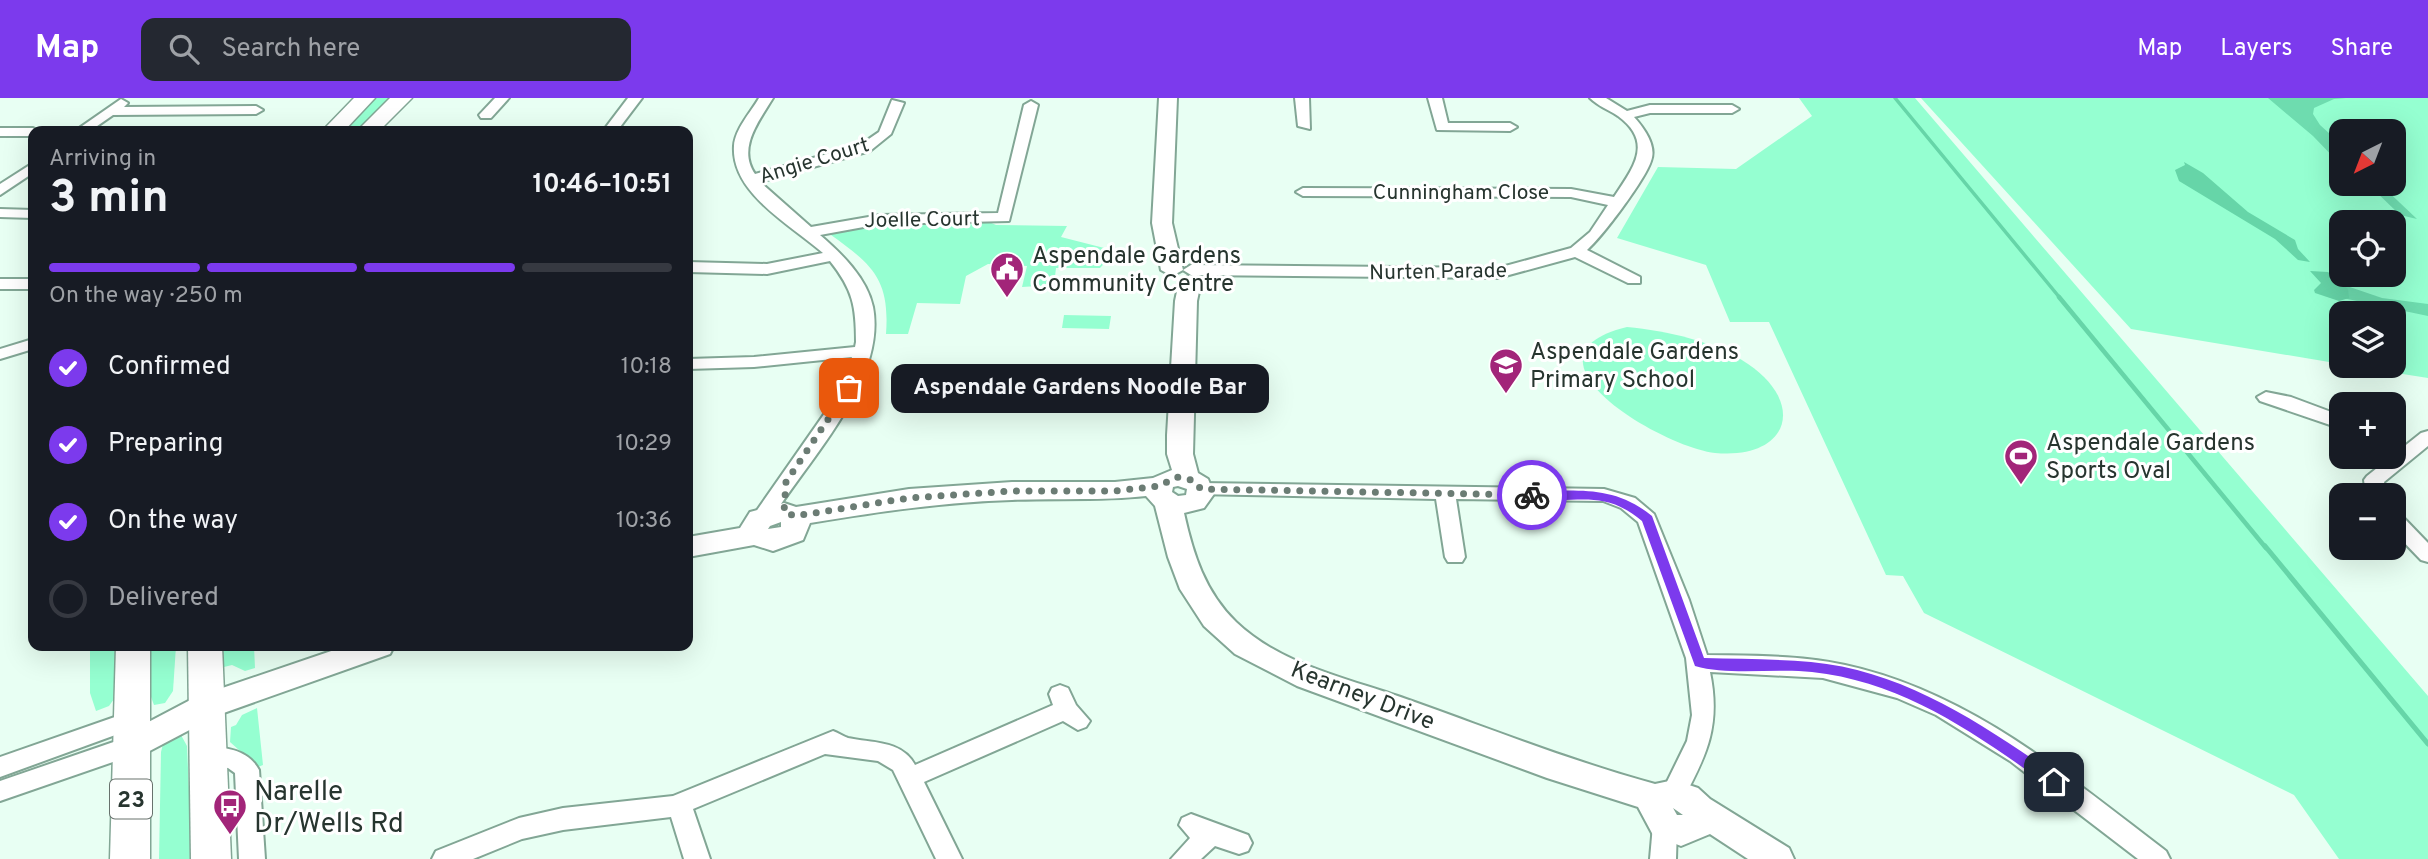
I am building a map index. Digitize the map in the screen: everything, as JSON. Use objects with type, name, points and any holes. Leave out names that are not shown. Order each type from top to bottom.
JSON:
[{"type":"main road","points":[[337,126],[365,98]]},
{"type":"main road","points":[[372,126],[402,98]]},
{"type":"main road","name":"23","points":[[130,859],[133,651]]},
{"type":"main road","points":[[205,651],[211,859]]},
{"type":"street","points":[[89,126],[127,98]]},
{"type":"street","points":[[486,115],[502,98]]},
{"type":"street","points":[[614,126],[635,98]]},
{"type":"street","points":[[766,98],[741,146],[742,164],[750,180],[846,267],[863,295],[866,340],[849,388],[786,482],[775,522]]},
{"type":"street","name":"Kearney Drive","points":[[1168,98],[1162,223],[1166,241],[1185,279],[1177,541],[1189,582],[1199,600],[1228,633],[1301,673],[1603,785],[1675,822],[1765,852]]},
{"type":"street","points":[[1303,98],[1305,126]]},
{"type":"street","points":[[1435,98],[1442,127],[1510,127]]},
{"type":"street","name":"Nurten Parade","points":[[1185,279],[1224,272],[1498,273],[1531,267],[1576,251],[1596,234],[1645,160],[1643,139],[1625,115],[1597,98]]},
{"type":"street","name":"Angie Court","points":[[750,180],[855,152],[877,141],[889,128],[897,103]]},
{"type":"street","name":"Joelle Court","points":[[808,233],[843,222],[876,217],[1004,218],[1031,105]]},
{"type":"street","points":[[1625,115],[1650,109],[1732,109]]},
{"type":"street","points":[[110,111],[256,110]]},
{"type":"street","points":[[0,132],[28,132]]},
{"type":"street","points":[[0,191],[28,171]]},
{"type":"street","name":"Cunningham Close","points":[[1303,192],[1571,193],[1618,202]]},
{"type":"street","points":[[0,213],[28,214]]},
{"type":"street","points":[[1576,251],[1634,280]]},
{"type":"street","points":[[693,267],[767,269],[834,256]]},
{"type":"street","points":[[0,284],[28,284]]},
{"type":"street","points":[[0,354],[28,346]]},
{"type":"street","points":[[693,364],[754,362],[863,351]]},
{"type":"street","points":[[2266,397],[2295,404],[2329,418]]},
{"type":"street","points":[[2406,447],[2427,437]]},
{"type":"street","points":[[2374,483],[2384,469]]},
{"type":"street","points":[[698,544],[775,522],[909,498],[999,491],[1179,488],[1604,495],[1629,503],[1647,519],[1699,663],[1704,706],[1675,822]]},
{"type":"street","points":[[1445,494],[1455,557]]},
{"type":"street","points":[[2406,532],[2428,555]]},
{"type":"street","points":[[0,791],[132,733],[365,651]]},
{"type":"street","points":[[1699,663],[1812,667],[1864,678],[1914,695],[1966,720],[2013,751],[2157,859]]},
{"type":"street","points":[[911,777],[1068,708]]},
{"type":"street","points":[[0,766],[132,733]]},
{"type":"street","points":[[445,859],[519,829],[679,805],[829,742],[886,753],[902,763],[949,859]]},
{"type":"street","points":[[208,757],[227,757],[242,763],[247,770],[252,859]]},
{"type":"street","points":[[679,805],[697,859]]},
{"type":"street","points":[[1184,859],[1200,830],[1239,843]]},
{"type":"shaded area","points":[[376,98],[395,98],[366,126],[344,126]]},
{"type":"shaded area","points":[[1799,98],[1915,98],[2428,696],[2428,859],[2339,859],[2294,795],[1924,613],[1903,576],[1886,575],[1769,322],[1730,322],[1706,265],[1617,238],[1658,167],[1736,169],[1812,116]]},
{"type":"shaded area","points":[[1921,98],[2428,98],[2428,378],[2406,375],[2406,301],[2329,301],[2329,362],[2131,329]]},
{"type":"shaded area","points":[[2268,98],[2346,98],[2334,99],[2314,108],[2313,114],[2329,133],[2329,153]]},
{"type":"shaded area","points":[[2184,162],[2203,173],[2248,212],[2295,240],[2298,249],[2310,262],[2298,260],[2275,239],[2179,181],[2175,170],[2185,165]]},
{"type":"shaded area","points":[[2380,196],[2393,196],[2417,219],[2406,216],[2406,210],[2395,210]]},
{"type":"shaded area","points":[[987,221],[996,225],[1067,226],[1061,237],[1116,251],[1100,268],[1056,268],[1054,285],[1022,287],[1027,266],[988,264],[966,276],[960,304],[917,303],[908,334],[886,334],[885,300],[876,276],[868,265],[831,235],[833,231],[870,222]]},
{"type":"shaded area","points":[[2310,271],[2328,272],[2329,287],[2346,287],[2349,298],[2339,301],[2315,293],[2314,290],[2321,283]]},
{"type":"shaded area","points":[[2340,287],[2350,287],[2382,298],[2405,301],[2357,301],[2338,297]]},
{"type":"shaded area","points":[[2406,301],[2428,304],[2428,316],[2406,311]]},
{"type":"shaded area","points":[[1064,315],[1111,316],[1109,329],[1062,328]]},
{"type":"shaded area","points":[[1627,327],[1690,338],[1721,349],[1748,364],[1767,380],[1778,396],[1783,412],[1781,426],[1773,439],[1759,448],[1740,453],[1715,453],[1662,435],[1606,399],[1588,378],[1583,358],[1594,340]]},
{"type":"shaded area","points":[[90,651],[115,651],[114,699],[109,706],[96,711],[90,693]]},
{"type":"shaded area","points":[[148,651],[176,651],[173,691],[165,703],[154,705],[147,686]]},
{"type":"shaded area","points":[[223,651],[254,651],[255,668],[245,671],[232,665],[224,667]]},
{"type":"shaded area","points":[[257,708],[263,765],[258,767],[230,742],[231,727],[236,725],[242,715]]},
{"type":"shaded area","points":[[173,735],[181,735],[187,746],[192,859],[159,859],[161,752],[164,740]]},
{"type":"waterway","points":[[1895,98],[2060,298]]},
{"type":"waterway","points":[[2059,297],[2266,548]]},
{"type":"waterway","points":[[2265,546],[2428,744]]},
{"type":"way so far","points":[[849,388],[786,482],[784,512],[795,516],[909,498],[1012,491],[1115,491],[1159,486],[1168,479],[1177,477],[1197,482],[1201,489],[1532,495]]},
{"type":"place","name":"Aspendale Gardens Community Centre","points":[[1007,299]]},
{"type":"place","name":"Aspendale Gardens Noodle Bar","points":[[849,388]]},
{"type":"place","name":"Aspendale Gardens Primary School","points":[[1506,395]]},
{"type":"place","name":"Aspendale Gardens Sports Oval","points":[[2021,486]]},
{"type":"place","name":"Narelle Dr/Wells Rd","points":[[230,836]]},
{"type":"route","points":[[1532,495],[1604,495],[1629,503],[1647,519],[1699,663],[1812,667],[1864,678],[1914,695],[1966,720],[2054,782]]}]
